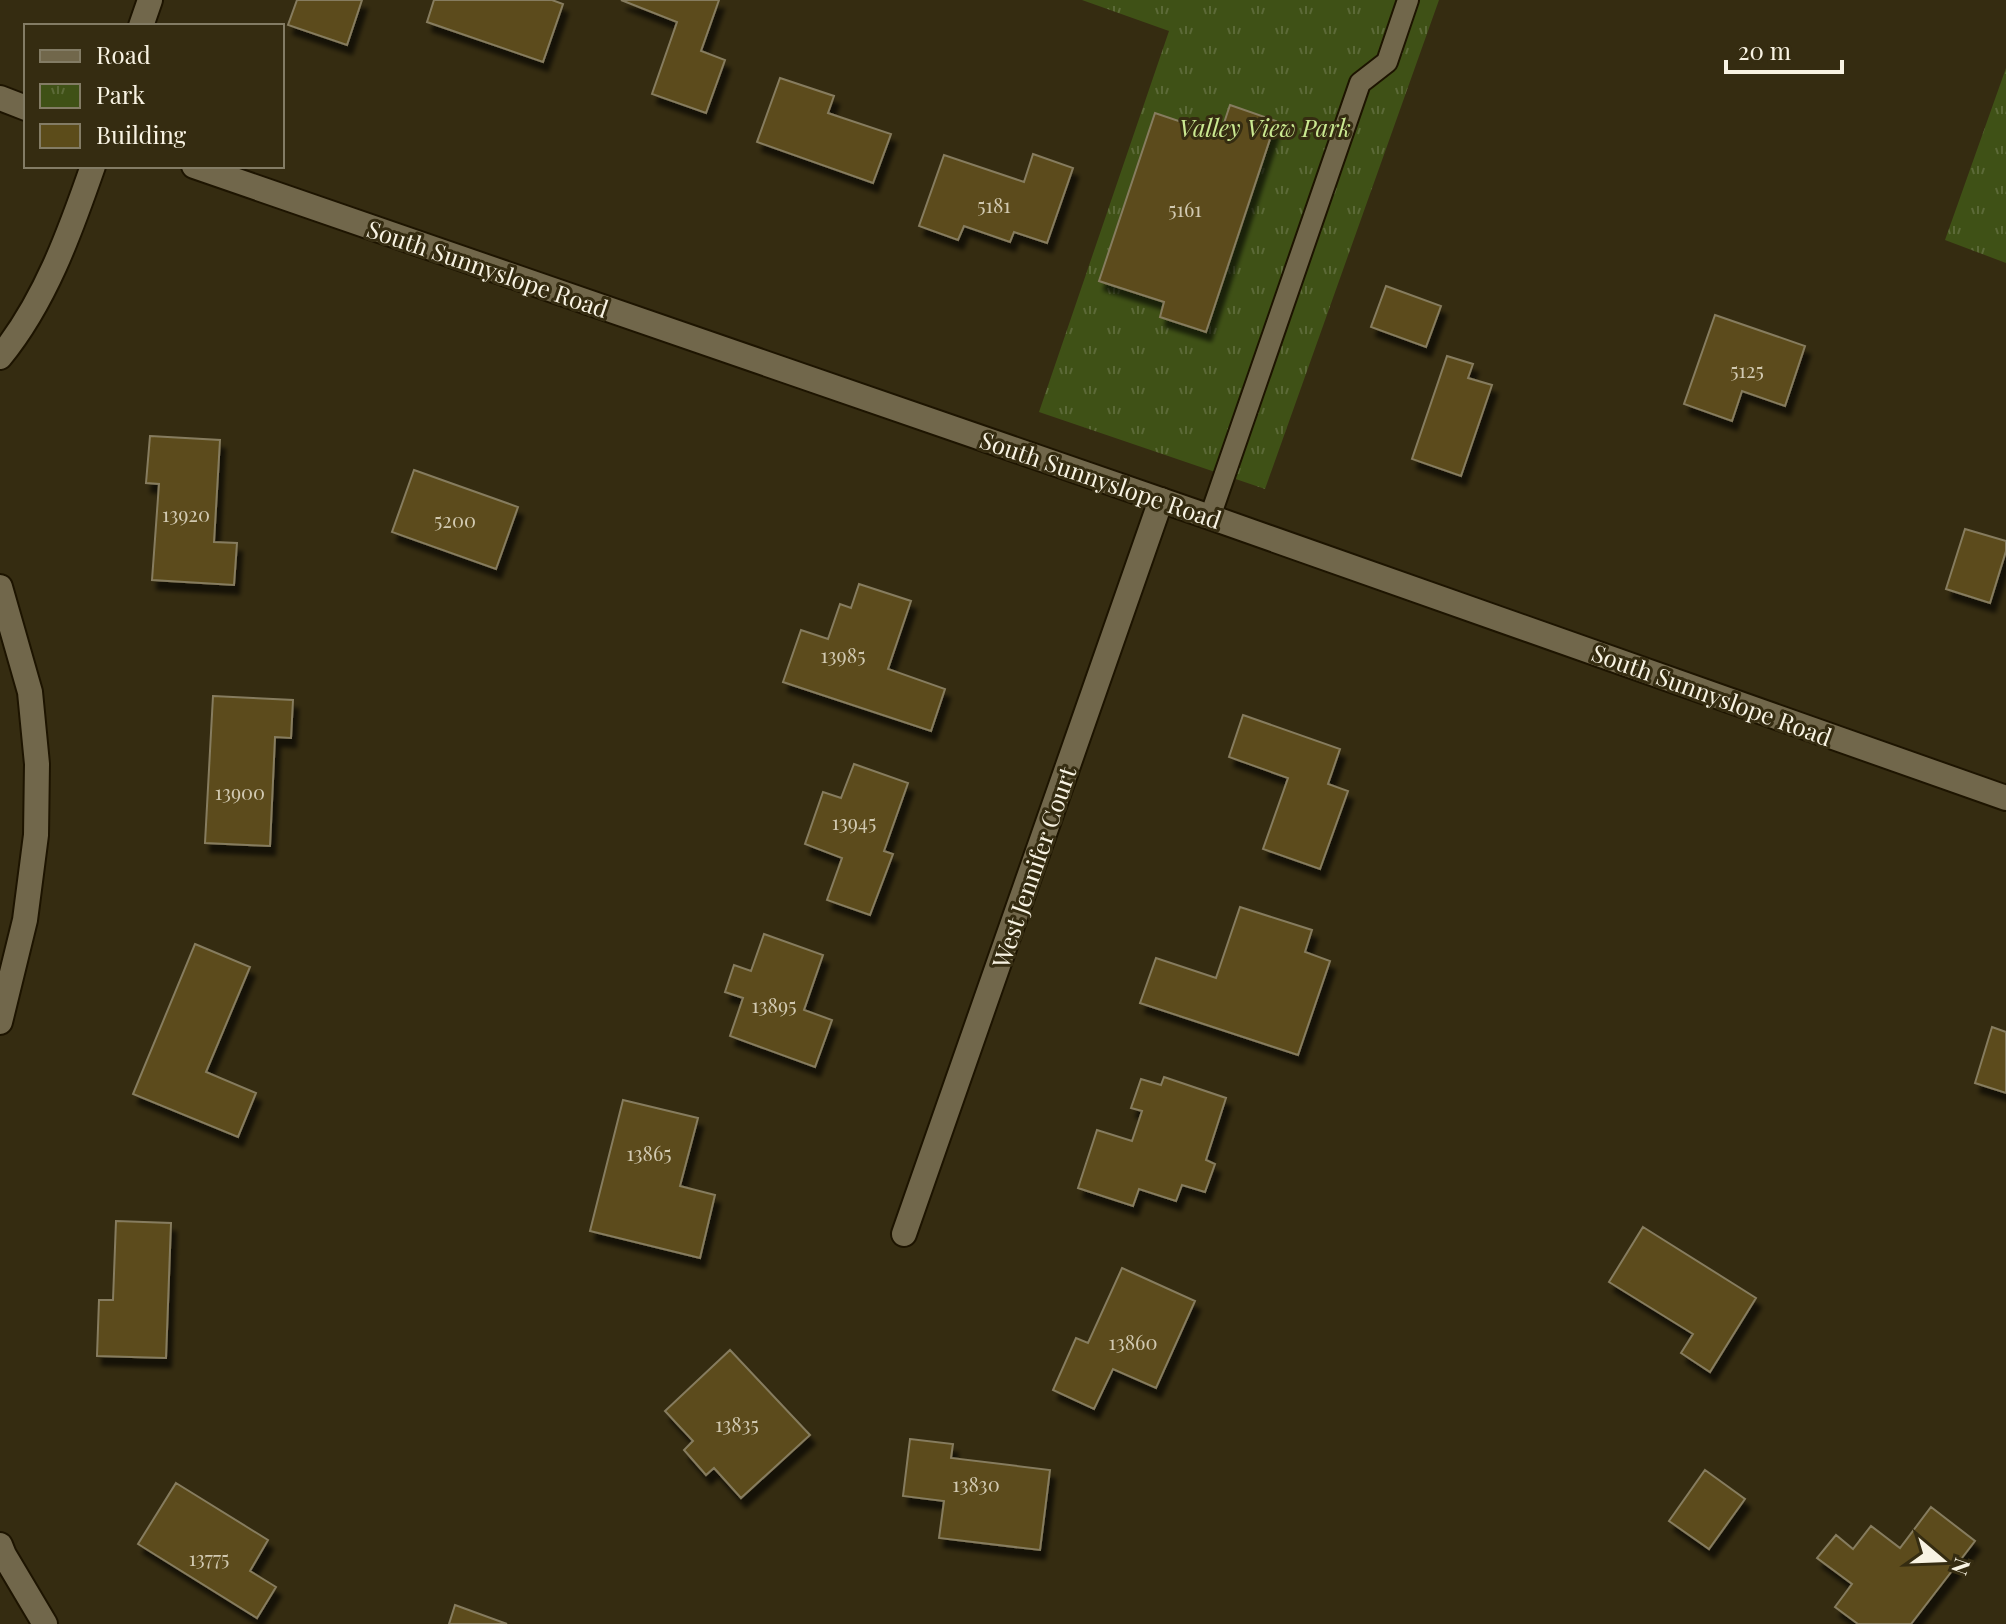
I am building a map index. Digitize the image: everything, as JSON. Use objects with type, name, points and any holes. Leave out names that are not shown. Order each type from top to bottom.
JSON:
[{"type":"street","points":[[142,24],[150,0]]},
{"type":"street","points":[[0,98],[24,107]]},
{"type":"street","points":[[0,357],[17,336],[46,284],[92,168]]},
{"type":"street","name":"South Sunnyslope Road","points":[[200,168],[1210,517],[2006,798]]},
{"type":"street","name":"West Jennifer Court","points":[[904,1234],[1161,500]]},
{"type":"street","points":[[0,587],[30,692],[37,764],[36,835],[25,920],[0,1022]]},
{"type":"street","points":[[0,1545],[45,1624]]},
{"type":"lane","points":[[1210,517],[1360,83],[1387,62],[1408,0]]},
{"type":"green space","name":"Valley View Park","points":[[1082,0],[1439,0],[1265,489],[1039,412],[1169,31]]},
{"type":"green space","points":[[2006,68],[2006,263],[1945,240]]},
{"type":"building","points":[[297,0],[362,0],[347,45],[288,25]]},
{"type":"building","points":[[434,0],[552,0],[563,4],[543,62],[427,22]]},
{"type":"building","points":[[621,0],[719,0],[701,51],[725,60],[706,113],[652,94],[677,22]]},
{"type":"building","points":[[780,78],[834,96],[828,113],[891,134],[873,183],[757,142]]},
{"type":"building","points":[[1230,105],[1276,121],[1206,332],[1160,317],[1164,302],[1099,281],[1155,113],[1220,135]]},
{"type":"building","points":[[1033,154],[1073,168],[1047,243],[1014,232],[1010,242],[964,226],[958,240],[919,226],[944,155],[1024,182]]},
{"type":"building","points":[[1386,286],[1441,306],[1426,347],[1371,327]]},
{"type":"building","points":[[1715,315],[1805,346],[1785,406],[1742,391],[1732,421],[1684,404]]},
{"type":"building","points":[[1447,356],[1473,364],[1468,378],[1492,385],[1461,476],[1412,459]]},
{"type":"building","points":[[150,436],[220,440],[214,542],[237,543],[234,585],[152,580],[159,484],[146,483]]},
{"type":"building","points":[[414,470],[518,507],[496,569],[392,532]]},
{"type":"building","points":[[1965,529],[2006,541],[2006,551],[1990,603],[1946,589]]},
{"type":"building","points":[[859,584],[911,601],[888,669],[945,689],[931,731],[783,682],[801,630],[828,639],[840,604],[851,608]]},
{"type":"building","points":[[213,696],[293,700],[291,738],[275,737],[270,846],[205,843]]},
{"type":"building","points":[[1243,715],[1340,749],[1328,784],[1348,791],[1320,869],[1263,849],[1288,778],[1229,757]]},
{"type":"building","points":[[854,764],[908,783],[884,851],[893,854],[870,915],[827,900],[842,858],[805,844],[823,792],[841,798]]},
{"type":"building","points":[[1240,907],[1312,930],[1305,952],[1330,961],[1298,1055],[1140,1003],[1156,958],[1216,978]]},
{"type":"building","points":[[764,934],[823,955],[804,1010],[832,1020],[815,1067],[730,1036],[743,998],[725,992],[734,965],[751,971]]},
{"type":"building","points":[[195,944],[250,967],[206,1072],[256,1093],[238,1137],[133,1094]]},
{"type":"building","points":[[1992,1027],[2006,1032],[2006,1093],[1975,1083]]},
{"type":"building","points":[[1164,1077],[1226,1098],[1206,1160],[1215,1164],[1205,1192],[1182,1185],[1176,1201],[1139,1189],[1133,1206],[1078,1188],[1097,1130],[1132,1141],[1142,1111],[1131,1108],[1141,1079],[1161,1085]]},
{"type":"building","points":[[623,1100],[698,1118],[680,1186],[715,1195],[700,1258],[590,1231]]},
{"type":"building","points":[[116,1221],[171,1223],[166,1358],[97,1356],[99,1300],[113,1300]]},
{"type":"building","points":[[1643,1227],[1756,1298],[1710,1372],[1681,1353],[1693,1334],[1609,1282]]},
{"type":"building","points":[[1122,1268],[1195,1301],[1156,1388],[1113,1369],[1094,1409],[1053,1390],[1076,1338],[1088,1343]]},
{"type":"building","points":[[730,1350],[810,1435],[741,1498],[714,1468],[706,1475],[684,1450],[693,1441],[665,1411]]},
{"type":"building","points":[[910,1439],[953,1444],[951,1458],[1050,1470],[1040,1550],[939,1538],[944,1501],[903,1496]]},
{"type":"building","points":[[1705,1470],[1745,1499],[1709,1549],[1669,1521]]},
{"type":"building","points":[[176,1483],[268,1540],[250,1571],[276,1587],[257,1618],[138,1544]]},
{"type":"building","points":[[1931,1507],[1975,1541],[1911,1624],[1858,1624],[1835,1607],[1852,1584],[1817,1558],[1836,1535],[1853,1549],[1871,1526],[1900,1548]]},
{"type":"building","points":[[455,1605],[507,1624],[449,1624]]}]
